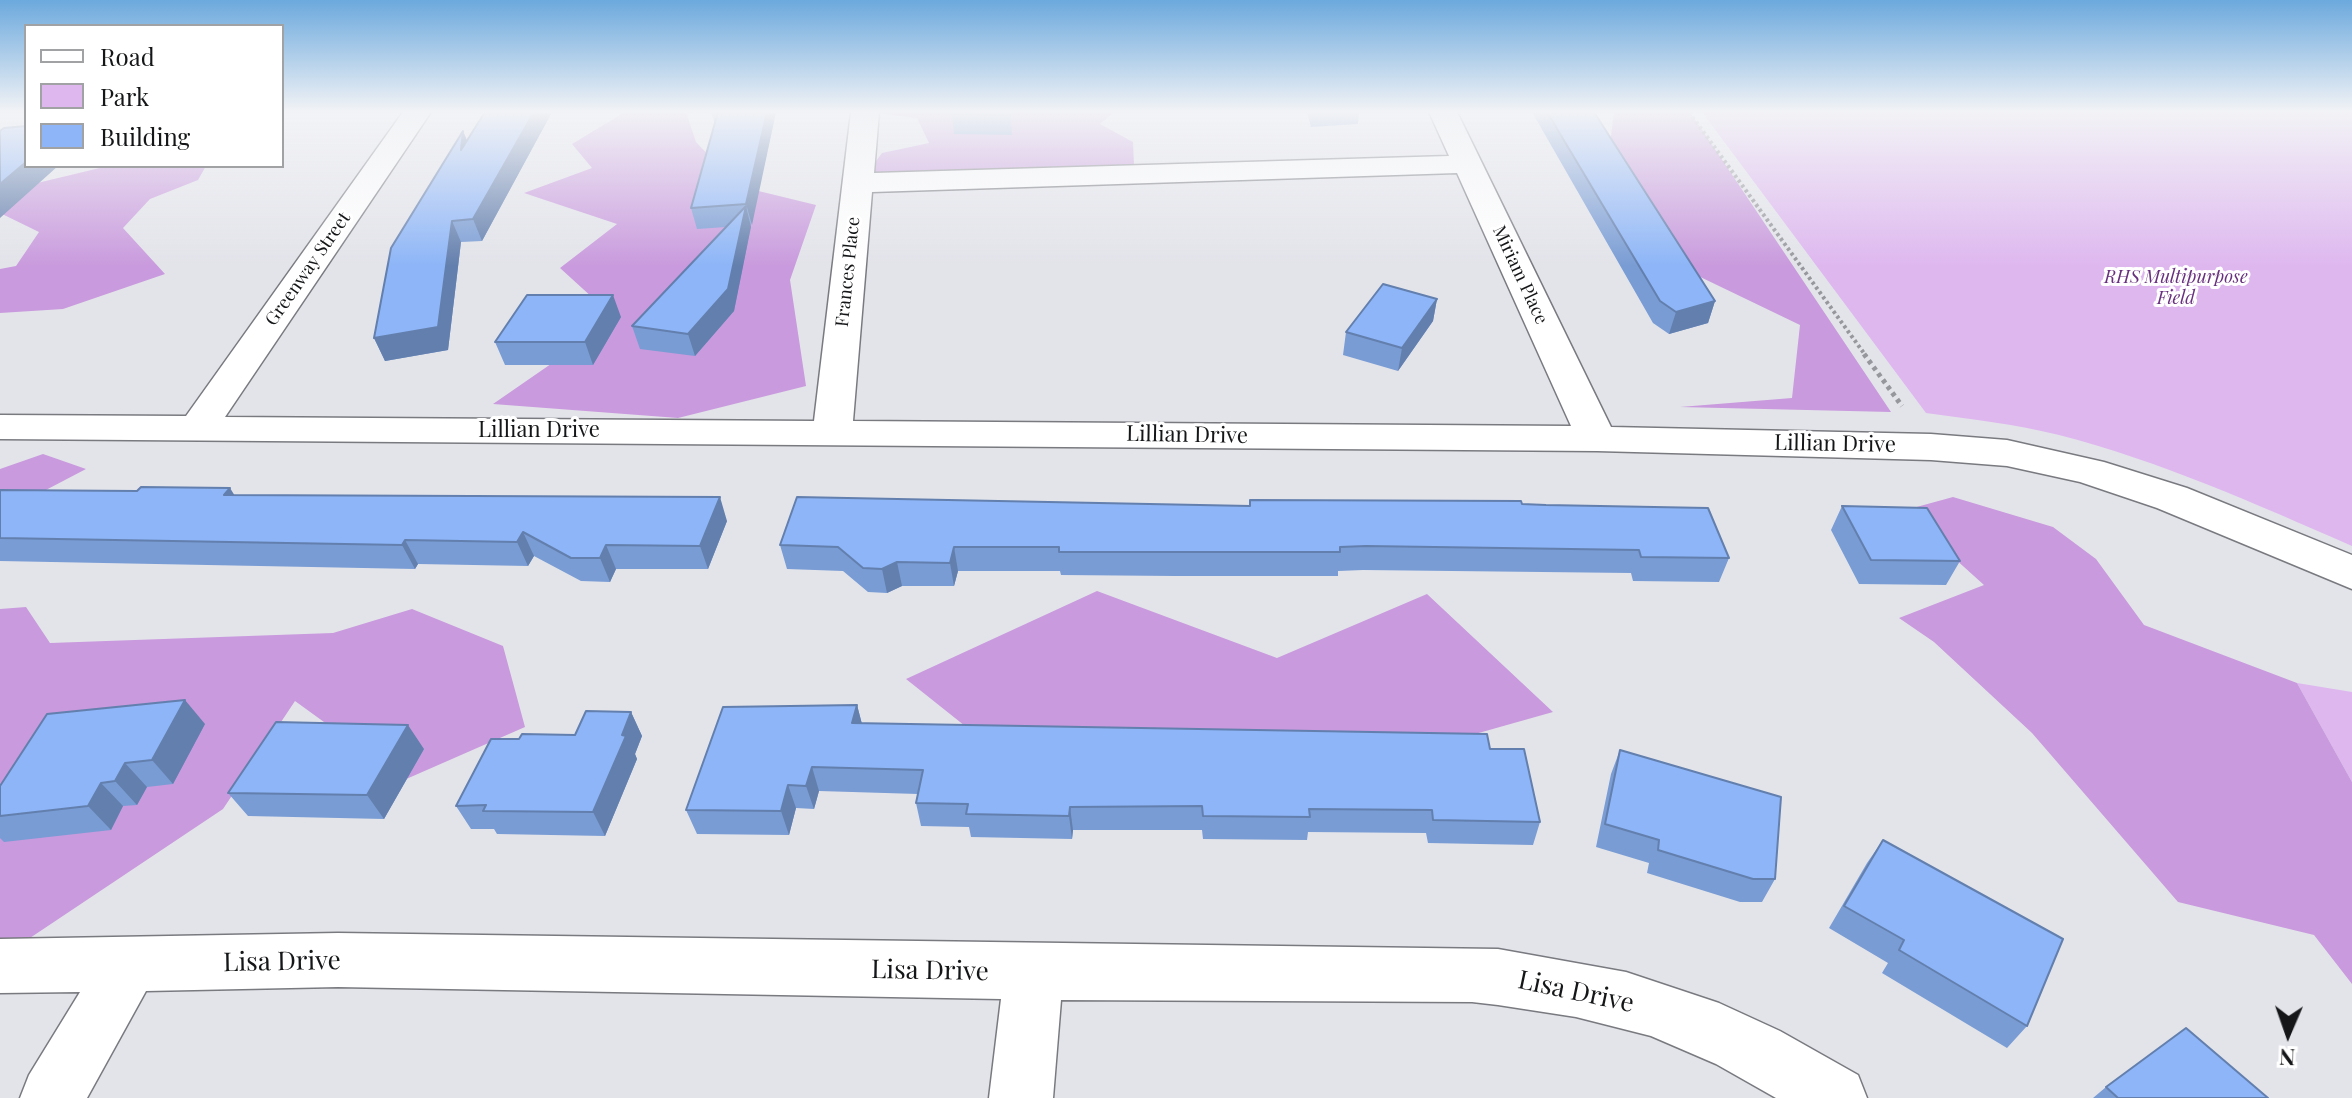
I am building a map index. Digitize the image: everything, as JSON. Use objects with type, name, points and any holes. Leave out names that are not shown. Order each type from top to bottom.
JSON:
[{"type":"street","name":"Greenway Street","points":[[198,427],[381,163]]},
{"type":"street","name":"Frances Place","points":[[832,432],[859,163]]},
{"type":"street","points":[[857,183],[1467,164]]},
{"type":"street","name":"Miriam Place","points":[[1467,164],[1597,439]]},
{"type":"street","name":"Lillian Drive","points":[[0,427],[1597,439],[1931,447],[2007,453],[2131,483],[2352,573]]},
{"type":"street","name":"Lisa Drive","points":[[0,966],[338,960],[1034,972],[1472,974],[1538,981],[1593,992],[1677,1017],[1777,1063],[1835,1098]]},
{"type":"street","points":[[52,1098],[129,965]]},
{"type":"street","points":[[1021,1098],[1034,972]]},
{"type":"path","points":[[1726,163],[1911,418]]},
{"type":"green space","name":"RHS Multipurpose Field","points":[[1740,163],[2352,163],[2352,546],[2207,484],[2134,457],[2026,428],[1926,413]]},
{"type":"green space","points":[[2297,683],[2352,692],[2352,782]]},
{"type":"shaded area","points":[[588,163],[716,163],[738,186],[816,205],[790,280],[806,386],[678,418],[493,404],[616,319],[560,268],[617,224],[524,193],[592,168]]},
{"type":"shaded area","points":[[874,163],[1134,164],[1016,175],[867,173]]},
{"type":"shaded area","points":[[1617,163],[1724,163],[1891,412],[1680,407],[1792,398],[1800,325],[1692,273]]},
{"type":"shaded area","points":[[100,168],[205,168],[198,180],[150,199],[123,228],[165,274],[63,309],[0,313],[0,269],[16,266],[39,232],[0,213],[4,191]]},
{"type":"shaded area","points":[[43,454],[86,469],[0,514],[0,469]]},
{"type":"shaded area","points":[[1953,497],[2053,527],[2096,559],[2144,625],[2297,683],[2352,782],[2352,984],[2314,935],[2178,902],[2032,733],[1934,642],[1899,618],[1984,585],[1902,511]]},
{"type":"shaded area","points":[[1097,591],[1277,658],[1427,594],[1553,712],[1436,745],[1004,757],[906,679]]},
{"type":"shaded area","points":[[26,607],[50,643],[333,633],[412,609],[503,646],[525,727],[404,780],[295,701],[223,809],[0,958],[0,609]]},
{"type":"building","points":[[0,163],[24,163],[24,164],[0,184]]},
{"type":"building","points":[[443,163],[505,163],[473,219],[452,221],[438,327],[374,338],[391,248]]},
{"type":"building","points":[[704,163],[755,163],[746,204],[691,208]]},
{"type":"building","points":[[1578,163],[1627,163],[1715,301],[1676,312],[1660,301]]},
{"type":"building","points":[[746,206],[728,289],[688,334],[632,326]]},
{"type":"building","points":[[1383,284],[1437,299],[1402,348],[1346,332]]},
{"type":"building","points":[[527,295],[613,295],[585,342],[495,342]]},
{"type":"building","points":[[141,487],[230,488],[224,495],[720,497],[700,546],[606,545],[600,558],[571,558],[523,532],[517,542],[405,540],[402,545],[0,538],[0,490],[137,491]]},
{"type":"building","points":[[797,497],[1250,506],[1250,500],[1521,501],[1522,504],[1546,505],[1708,508],[1729,558],[1641,557],[1639,550],[1366,546],[1340,547],[1340,552],[1059,552],[1059,547],[954,547],[950,563],[897,562],[882,569],[863,568],[838,547],[780,545]]},
{"type":"building","points":[[1842,506],[1927,508],[1960,561],[1871,560]]},
{"type":"building","points":[[185,700],[152,760],[125,763],[115,781],[101,783],[88,806],[0,816],[0,786],[47,714]]},
{"type":"building","points":[[857,705],[852,723],[1487,734],[1490,749],[1524,749],[1540,822],[1433,820],[1432,810],[1309,809],[1310,817],[1203,816],[1202,806],[1070,807],[1069,816],[966,814],[968,804],[916,803],[923,770],[812,767],[806,786],[788,785],[781,811],[686,810],[723,707]]},
{"type":"building","points":[[586,711],[631,712],[622,735],[626,736],[593,812],[483,811],[486,805],[456,806],[491,739],[519,739],[522,734],[575,735]]},
{"type":"building","points":[[276,722],[408,725],[367,795],[228,793]]},
{"type":"building","points":[[1620,750],[1781,797],[1775,879],[1753,879],[1658,850],[1659,840],[1605,824]]},
{"type":"building","points":[[1883,840],[2063,939],[2027,1026],[1899,950],[1904,940],[1844,906]]},
{"type":"building","points":[[2186,1028],[2268,1098],[2118,1098],[2106,1087]]}]
